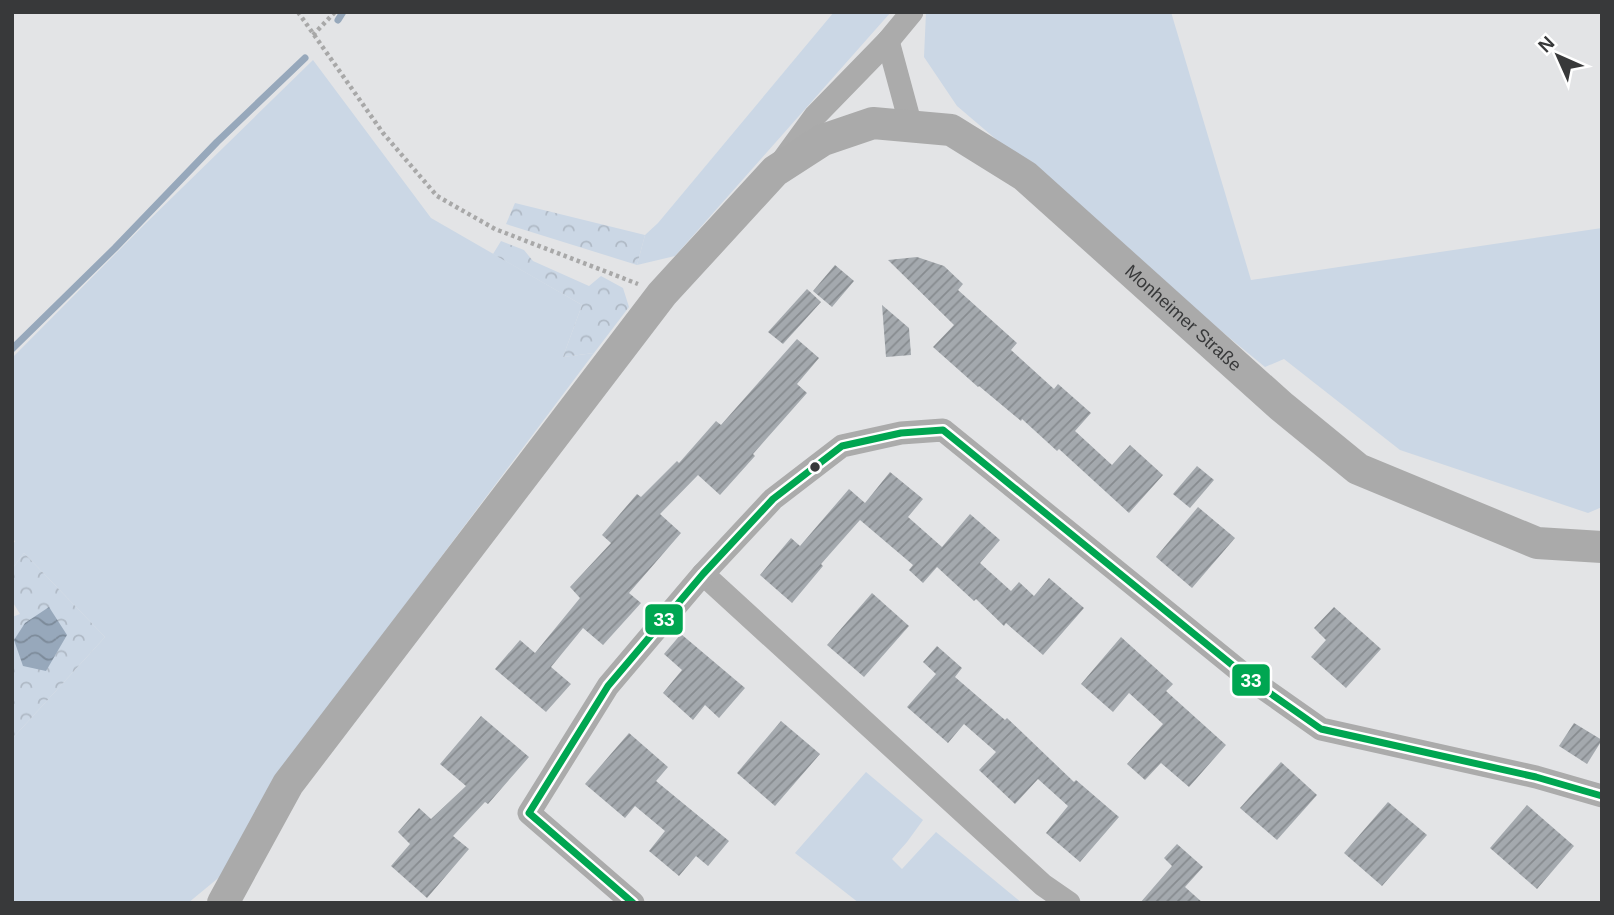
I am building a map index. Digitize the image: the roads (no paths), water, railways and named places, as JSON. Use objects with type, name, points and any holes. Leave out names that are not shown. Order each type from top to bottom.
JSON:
[{"type":"main road","name":"Monheimer Straße","points":[[223,903],[288,784],[662,294],[775,171],[823,140],[873,122],[951,130],[1025,176],[1281,407],[1358,468],[1537,543],[1602,547]]},
{"type":"street","points":[[775,171],[815,116],[888,41],[912,12]]},
{"type":"street","points":[[888,41],[911,126]]},
{"type":"street","points":[[633,903],[529,813],[608,687],[703,574],[773,499],[842,446],[901,433],[943,430],[1247,677],[1321,729],[1536,777],[1602,796]]},
{"type":"street","points":[[703,574],[1042,885],[1069,903]]},
{"type":"water","points":[[49,607],[67,635],[46,671],[23,666],[14,640],[25,623]]},
{"type":"waterway","points":[[338,20],[343,12]]},
{"type":"waterway","points":[[12,349],[115,248],[217,142],[305,58]]}]
